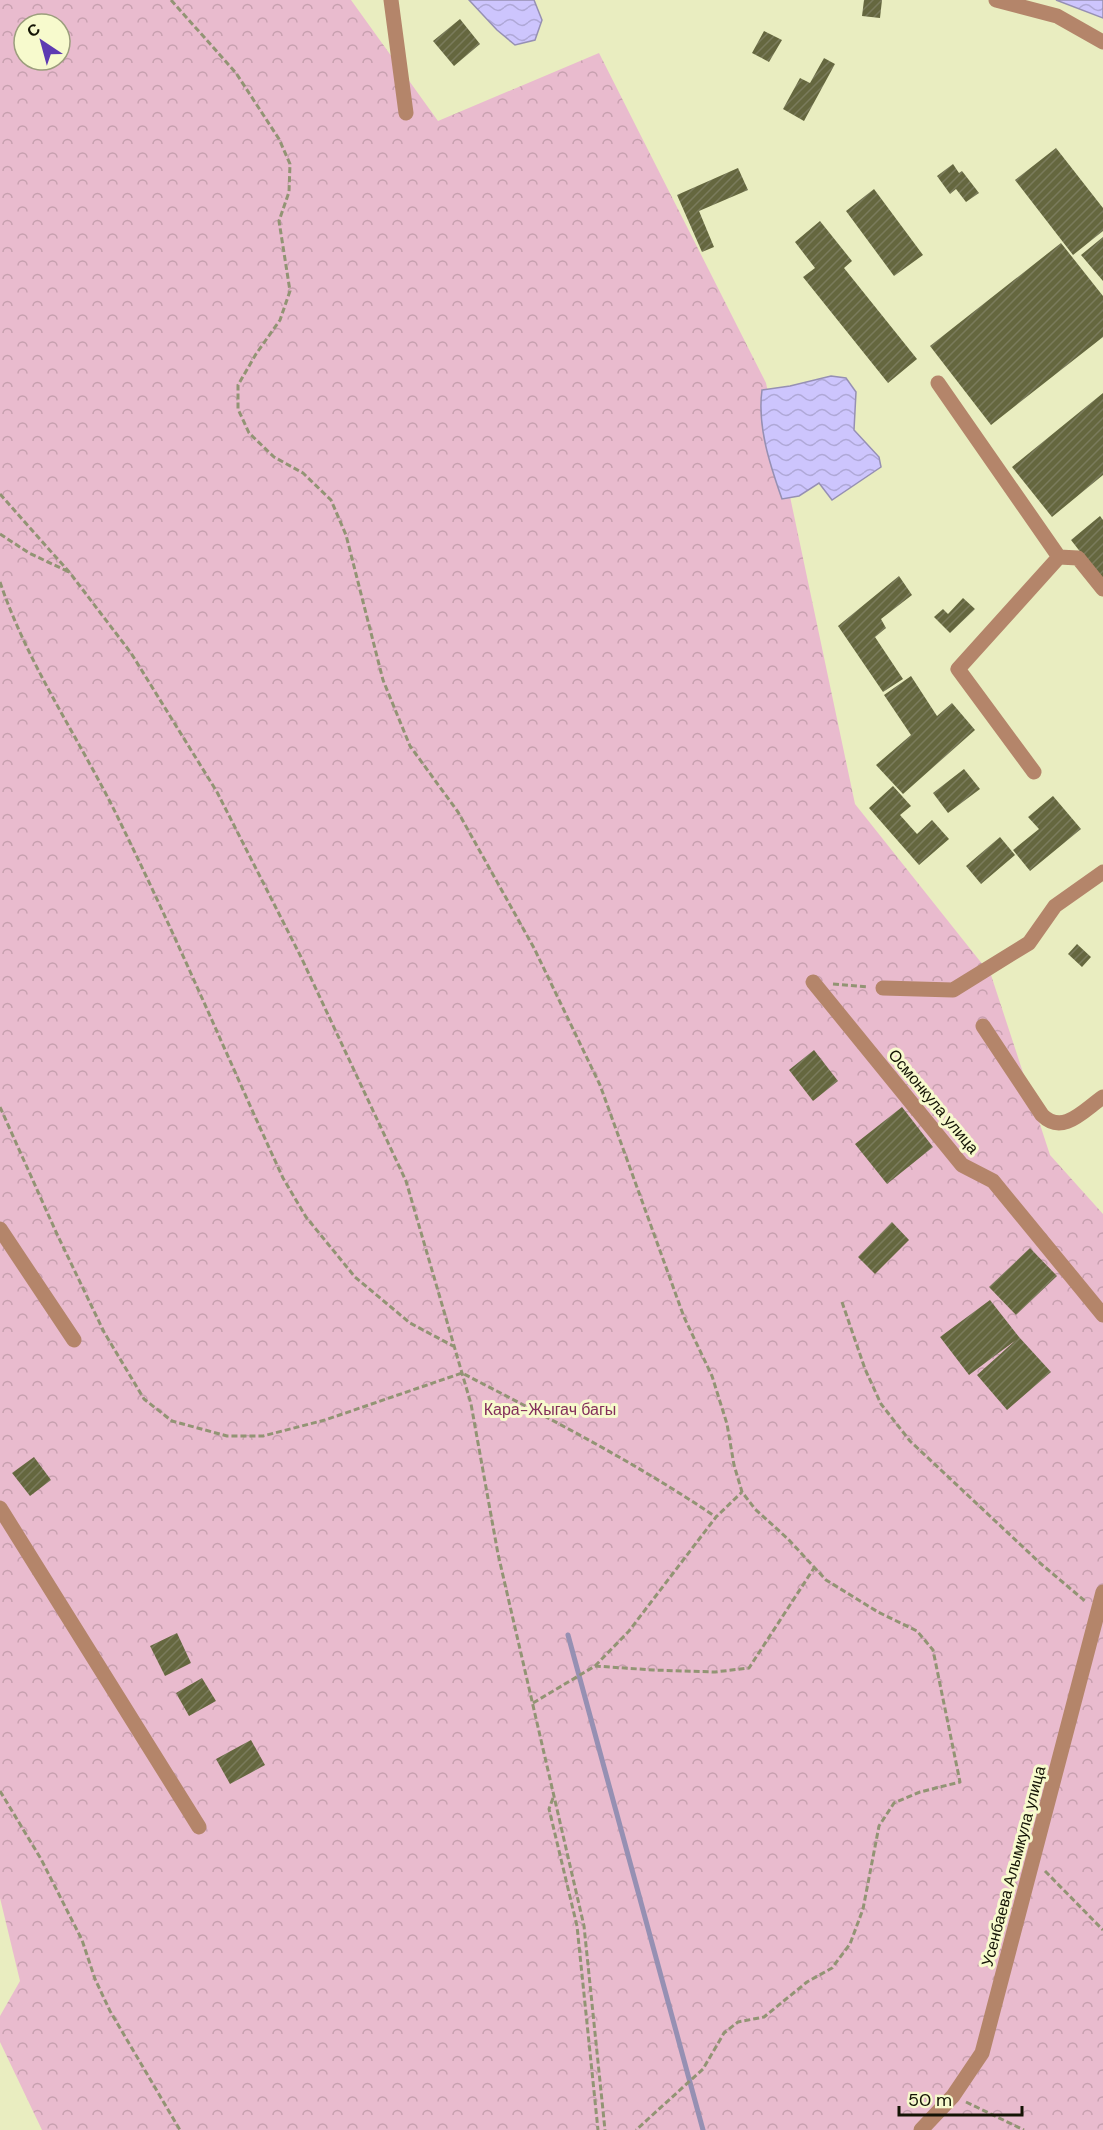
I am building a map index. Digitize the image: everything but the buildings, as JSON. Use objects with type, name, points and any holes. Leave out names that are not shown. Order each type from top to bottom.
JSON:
[{"type":"street","points":[[391,0],[406,113]]},
{"type":"street","points":[[996,0],[1057,16],[1103,42]]},
{"type":"street","points":[[938,383],[1059,557]]},
{"type":"street","points":[[1059,557],[1078,558],[1103,589]]},
{"type":"street","points":[[1034,772],[958,669],[1059,557]]},
{"type":"street","points":[[883,988],[953,990],[1029,943],[1055,906],[1103,872]]},
{"type":"street","name":"Осмонкула улица","points":[[813,982],[962,1165],[993,1181],[1103,1316]]},
{"type":"street","points":[[983,1026],[1042,1115],[1051,1123],[1064,1124],[1103,1097]]},
{"type":"street","points":[[0,1229],[74,1340]]},
{"type":"street","points":[[0,1508],[199,1827]]},
{"type":"street","name":"Усенбаева Алымкула улица","points":[[921,2130],[954,2096],[982,2053],[1103,1592]]},
{"type":"path","points":[[171,0],[236,74],[279,138],[290,164],[289,192],[279,221],[290,291],[280,320],[238,385],[238,410],[249,432],[274,457],[303,473],[331,500],[346,535],[383,680],[410,746],[458,812],[528,937],[600,1085],[684,1317],[712,1376],[727,1424],[734,1465],[742,1492],[755,1509],[788,1539],[826,1580],[878,1612],[917,1631],[933,1650],[960,1782],[920,1792],[894,1803],[879,1826],[863,1909],[850,1944],[832,1968],[800,1987],[764,2017],[738,2022],[724,2033],[703,2069],[636,2130]]},
{"type":"path","points":[[0,494],[70,573],[132,653],[217,792],[302,957],[406,1181],[471,1404],[498,1554],[584,1926],[605,2130]]},
{"type":"path","points":[[0,534],[29,553],[70,573]]},
{"type":"path","points":[[0,582],[42,676],[122,825],[278,1168],[306,1217],[355,1277],[410,1323],[454,1347]]},
{"type":"path","points":[[813,982],[883,988]]},
{"type":"path","points":[[0,1107],[104,1332],[144,1399],[172,1421],[227,1436],[263,1436],[325,1420],[462,1373],[665,1483],[716,1517]]},
{"type":"path","points":[[842,1302],[865,1369],[882,1404],[910,1441],[1040,1563],[1098,1612]]},
{"type":"path","points":[[533,1703],[595,1666],[629,1631],[716,1517],[742,1492]]},
{"type":"path","points":[[595,1666],[715,1672],[749,1668],[814,1567]]},
{"type":"path","points":[[0,1791],[41,1859],[82,1940],[95,1978],[110,2011],[180,2130]]},
{"type":"path","points":[[554,1795],[549,1809],[577,1926],[598,2130]]},
{"type":"path","points":[[1033,1862],[1056,1880],[1103,1930]]},
{"type":"path","points":[[954,2096],[1024,2130]]},
{"type":"green space","name":"Кара-Жыгач багы","points":[[0,0],[351,0],[438,121],[599,53],[766,383],[855,804],[991,975],[1050,1155],[1103,1214],[1103,2130],[42,2130],[0,2042],[0,2016],[20,1981],[0,1898]]},
{"type":"water","points":[[469,0],[534,0],[542,20],[535,40],[515,45],[497,30]]},
{"type":"water","points":[[1056,0],[1103,0],[1103,18]]},
{"type":"water","points":[[831,376],[846,378],[856,392],[854,430],[879,457],[881,467],[832,500],[819,483],[799,496],[782,499],[763,431],[762,390]]},
{"type":"waterway","points":[[568,1635],[703,2130]]}]
